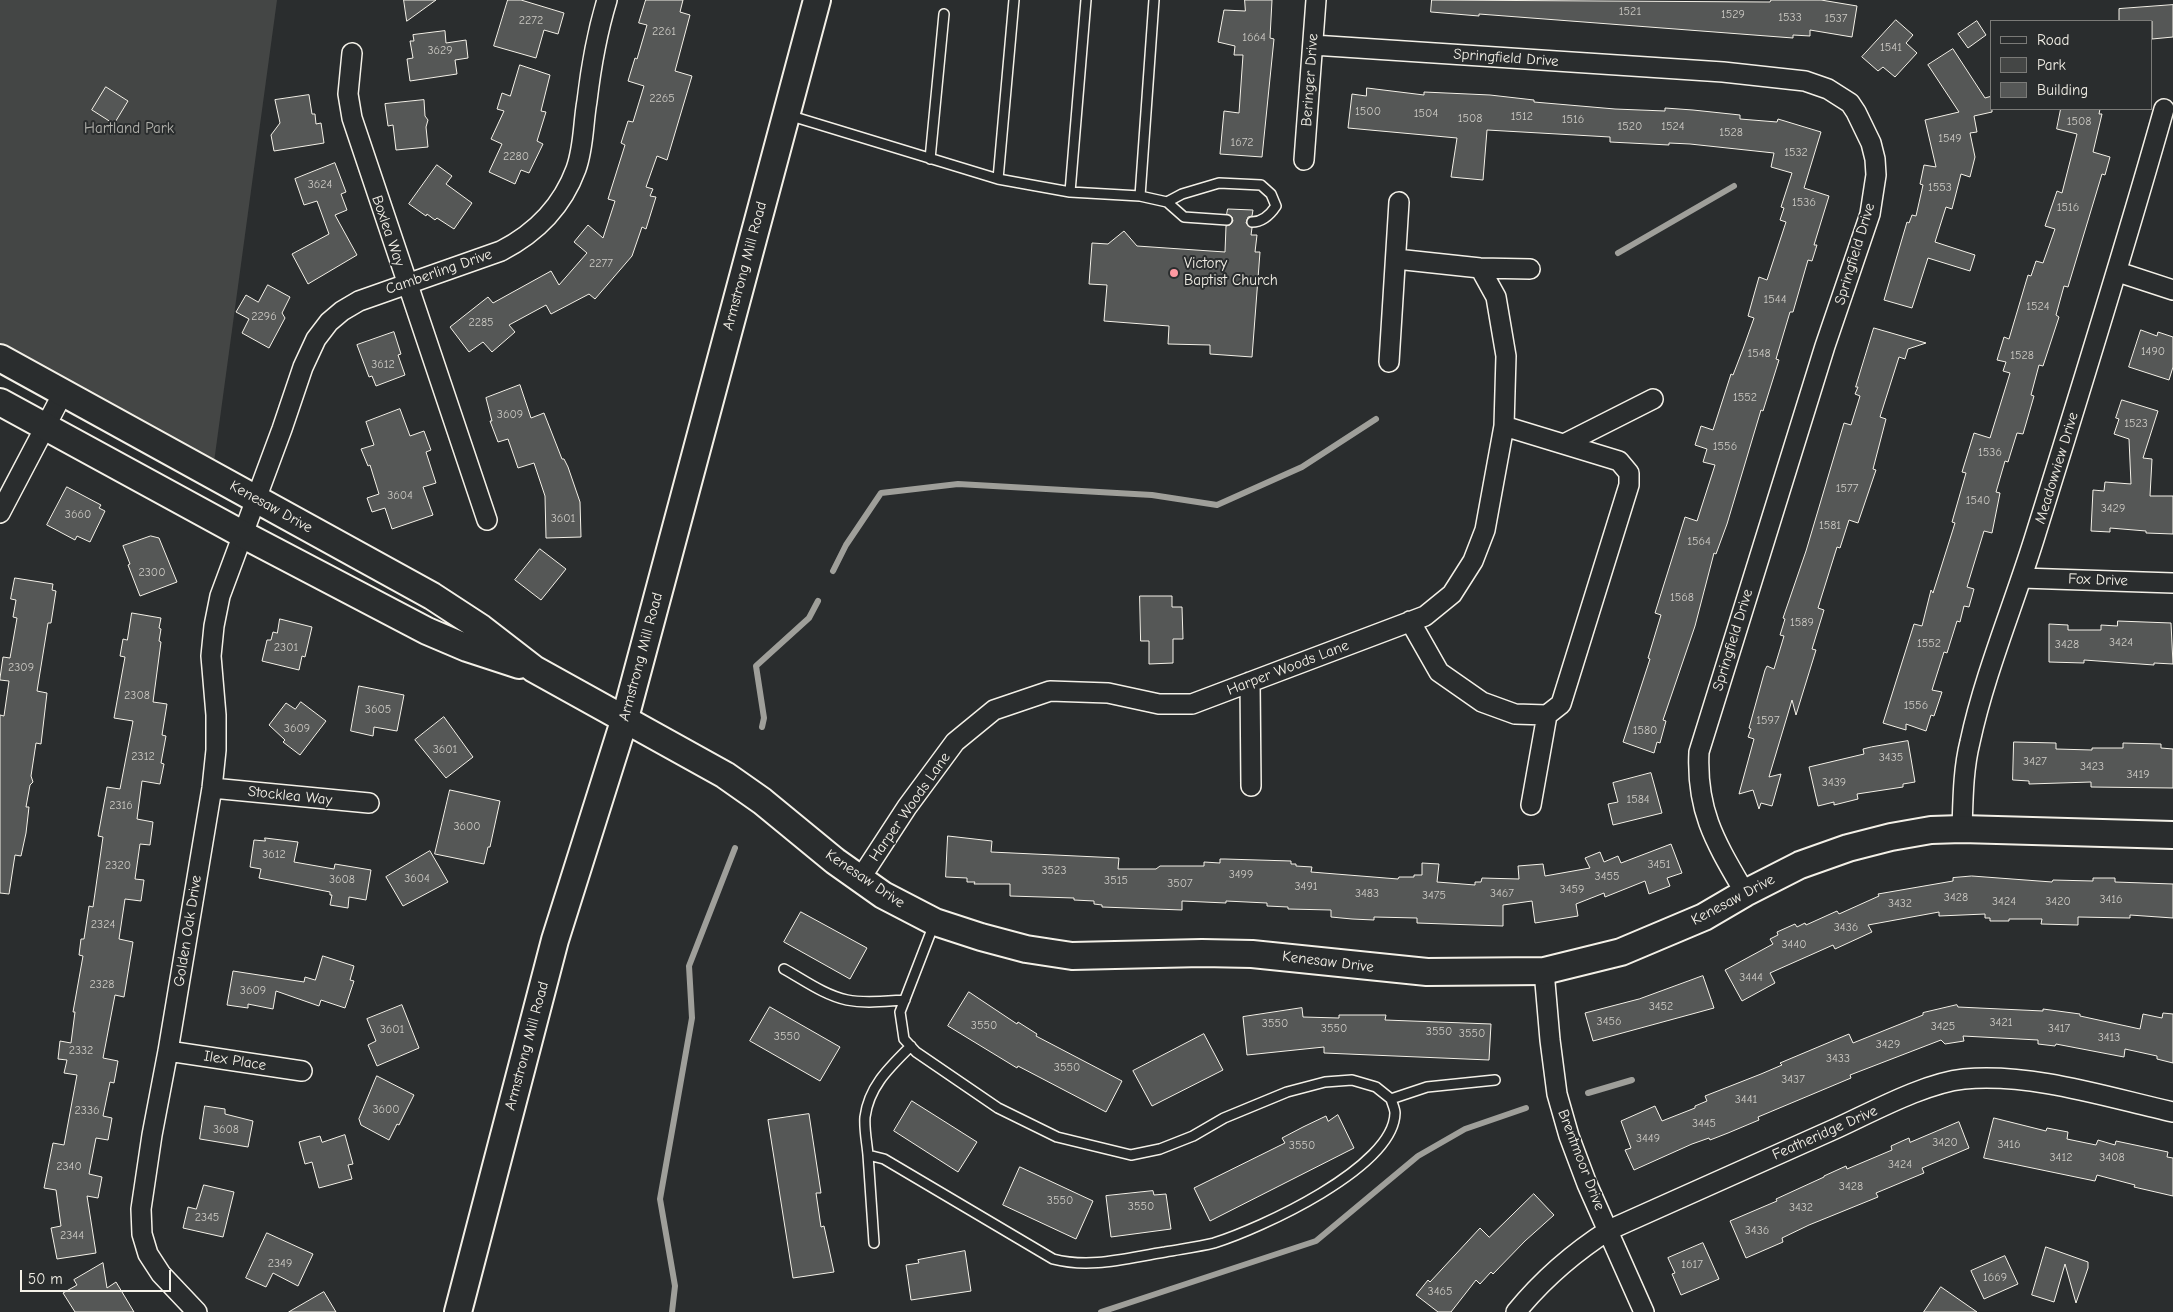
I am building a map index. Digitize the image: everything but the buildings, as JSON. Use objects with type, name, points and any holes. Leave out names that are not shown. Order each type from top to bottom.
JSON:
[{"type":"street","name":"Camberling Drive","points":[[242,534],[257,499],[303,367],[316,339],[329,322],[342,311],[378,293],[501,251],[520,241],[534,231],[564,194],[576,168],[582,141],[596,45],[607,0]]},
{"type":"street","name":"Armstrong Mill Road","points":[[458,1312],[555,940],[625,718],[817,0]]},
{"type":"street","name":"Beringer Drive","points":[[1304,160],[1316,0]]},
{"type":"street","name":"Springfield Drive","points":[[1313,45],[1723,72],[1805,81],[1828,88],[1850,104],[1856,112],[1871,143],[1875,159],[1876,175],[1870,214],[1822,356],[1699,752],[1698,777],[1701,802],[1721,849],[1745,893]]},
{"type":"street","name":"Boxlea Way","points":[[352,53],[348,94],[352,118],[487,520]]},
{"type":"street","name":"Meadowview Drive","points":[[1962,829],[1969,743],[2118,272],[2164,109]]},
{"type":"street","points":[[1388,362],[1399,202]]},
{"type":"street","points":[[1396,259],[1480,268],[1530,269]]},
{"type":"street","name":"Harper Woods Lane","points":[[860,879],[907,807],[955,742],[994,710],[1050,691],[1108,693],[1159,704],[1192,704],[1425,616],[1452,594],[1473,561],[1485,530],[1504,426],[1504,346],[1496,297],[1480,268]]},
{"type":"street","points":[[2118,272],[2173,290]]},
{"type":"street","name":"Kenesaw Drive","points":[[0,358],[432,596],[482,628],[534,669],[725,775],[762,801],[835,862],[883,895],[935,922],[1026,949],[1072,956],[1202,953],[1252,954],[1427,972],[1544,970],[1621,952],[1704,917],[1745,893],[1800,865],[1848,848],[1891,837],[1931,830],[1962,829],[2173,835]]},
{"type":"street","points":[[0,513],[63,393]]},
{"type":"street","points":[[1564,444],[1653,399]]},
{"type":"street","name":"Kenesaw Drive","points":[[0,402],[242,534],[427,631],[467,648],[534,669]]},
{"type":"street","points":[[1410,621],[1440,672],[1482,702],[1515,714],[1547,715],[1561,704],[1629,485],[1629,473],[1619,461],[1504,426]]},
{"type":"street","name":"Golden Oak Drive","points":[[197,1312],[161,1274],[148,1254],[142,1234],[141,1209],[144,1178],[168,1051],[212,788],[216,750],[216,715],[211,656],[214,626],[220,596],[242,534]]},
{"type":"street","name":"Fox Drive","points":[[2022,578],[2173,583]]},
{"type":"street","points":[[1250,682],[1251,786]]},
{"type":"street","points":[[1531,805],[1547,715]]},
{"type":"street","name":"Stocklea Way","points":[[212,788],[369,803]]},
{"type":"street","name":"Brentmoor Drive","points":[[1544,970],[1557,1094],[1569,1136],[1587,1184],[1644,1312]]},
{"type":"street","name":"Ilex Place","points":[[168,1051],[302,1071]]},
{"type":"street","name":"Featheridge Drive","points":[[1516,1312],[1558,1266],[1582,1247],[1609,1230],[1877,1110],[1950,1081],[1994,1078],[2025,1081],[2078,1090],[2173,1112]]},
{"type":"lane","points":[[998,179],[1014,0]]},
{"type":"lane","points":[[1070,192],[1086,0]]},
{"type":"lane","points":[[1140,196],[1154,0]]},
{"type":"lane","points":[[930,158],[944,14]]},
{"type":"lane","points":[[785,114],[998,179],[1070,192],[1140,196],[1168,202],[1184,218],[1227,220]]},
{"type":"lane","points":[[1168,202],[1182,194],[1219,183],[1260,185],[1271,194],[1276,206],[1270,214],[1259,222],[1252,222]]},
{"type":"lane","points":[[868,1156],[884,1159],[1053,1259],[1071,1263],[1097,1264],[1213,1243],[1254,1227],[1337,1184],[1372,1156],[1390,1134],[1395,1113],[1391,1099],[1376,1087],[1352,1080],[1325,1082],[1287,1092],[1224,1118],[1193,1136],[1160,1149],[1131,1155],[1057,1137],[998,1108],[911,1046],[904,1038],[900,1012],[935,922]]},
{"type":"lane","points":[[784,969],[830,995],[847,1000],[870,1003],[905,1000]]},
{"type":"lane","points":[[874,1243],[865,1117],[871,1094],[885,1072],[911,1046]]},
{"type":"lane","points":[[1391,1099],[1427,1087],[1495,1080]]},
{"type":"green space","name":"Hartland Park","points":[[0,0],[277,0],[214,462],[0,345]]},
{"type":"waterway","points":[[1618,253],[1734,186]]},
{"type":"waterway","points":[[833,571],[846,545],[881,493],[958,484],[1152,495],[1217,505],[1302,467],[1376,419]]},
{"type":"waterway","points":[[762,727],[764,718],[756,666],[809,618],[818,601]]},
{"type":"waterway","points":[[672,1312],[675,1286],[660,1199],[692,1018],[689,966],[735,848]]},
{"type":"waterway","points":[[1588,1093],[1632,1080]]},
{"type":"waterway","points":[[1101,1312],[1316,1241],[1418,1156],[1465,1129],[1526,1108]]},
{"type":"place","name":"Victory Baptist Church","points":[[1174,273]]}]
